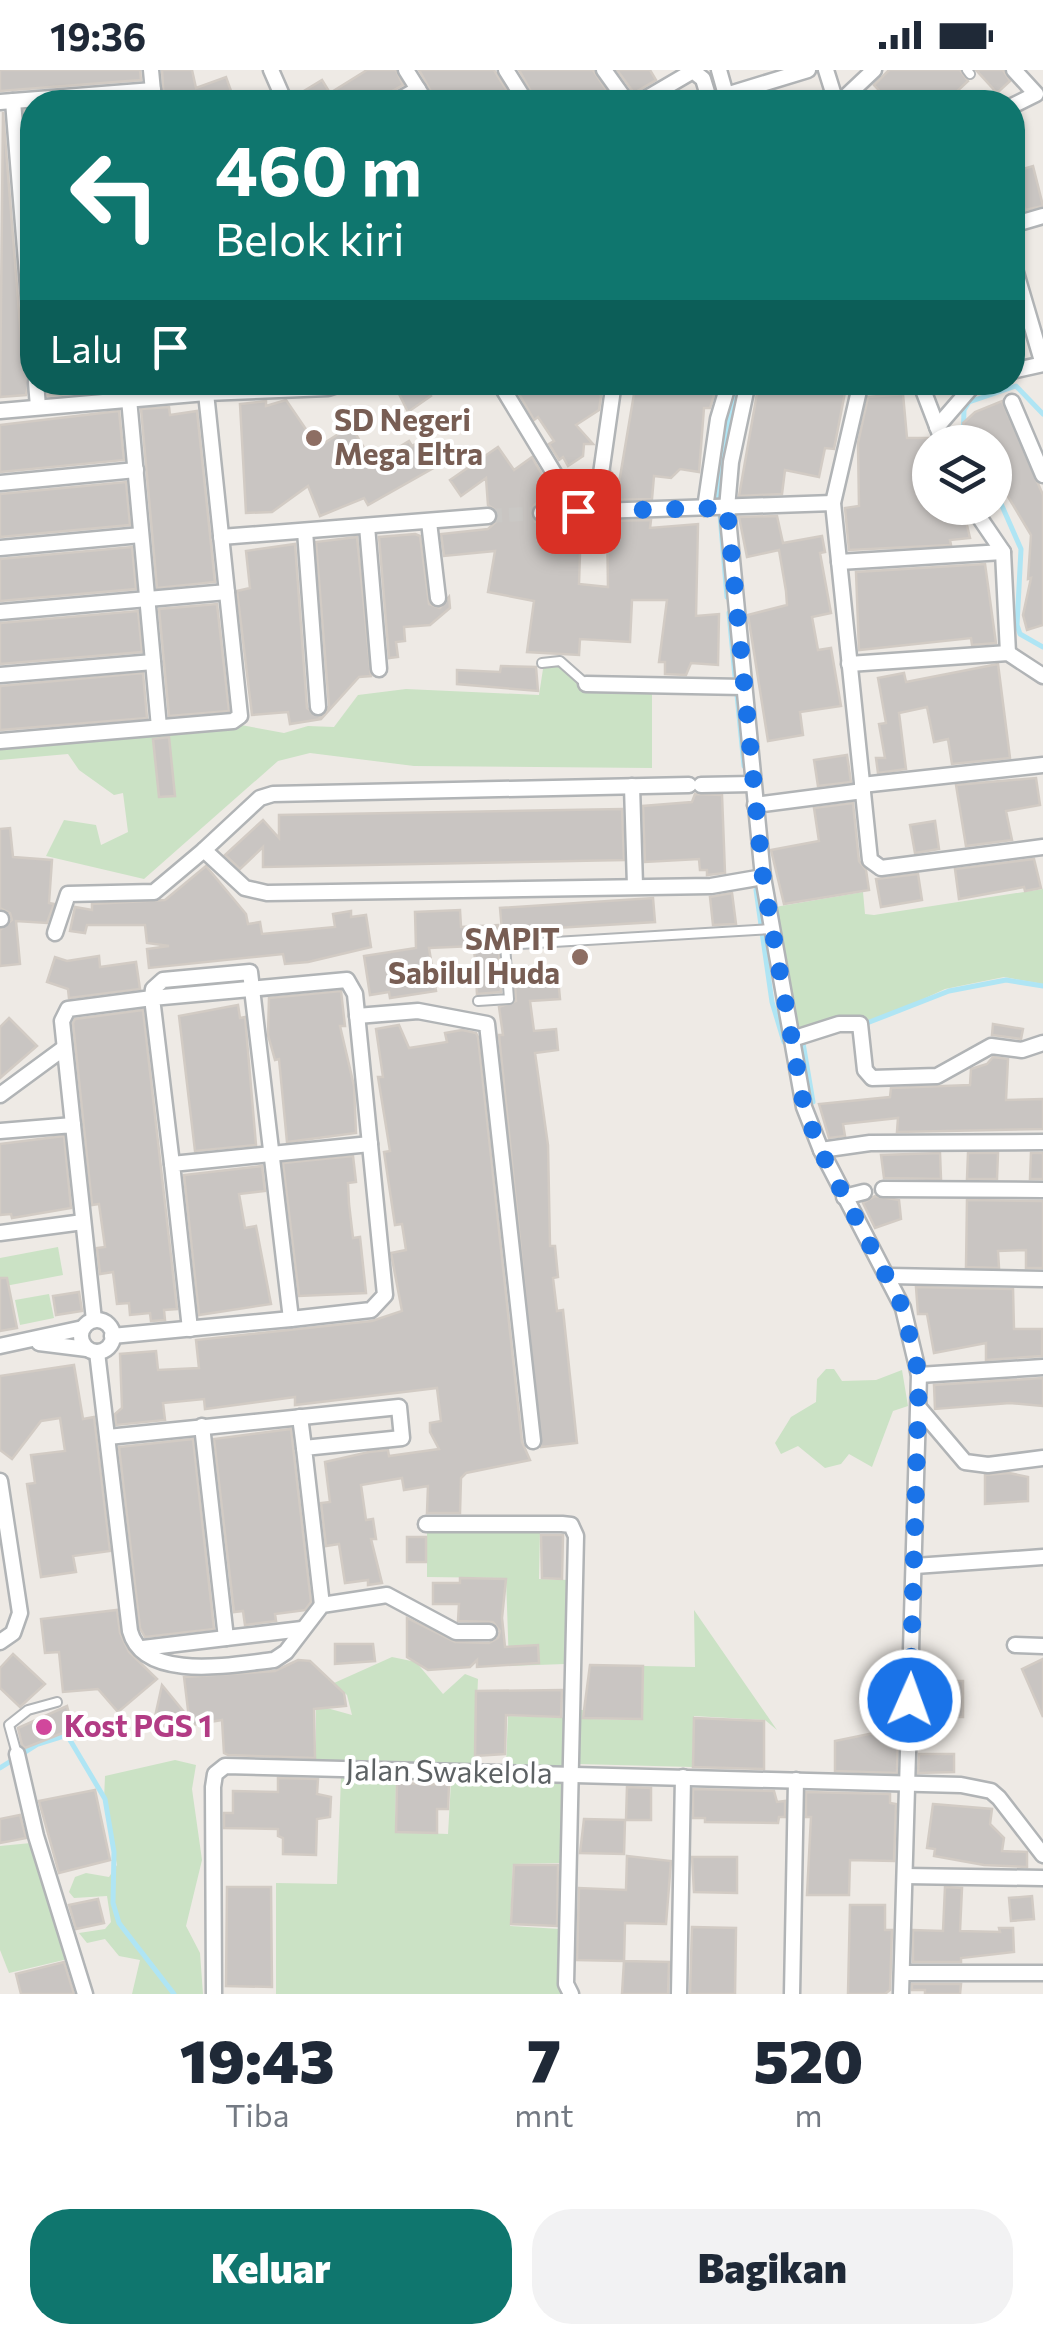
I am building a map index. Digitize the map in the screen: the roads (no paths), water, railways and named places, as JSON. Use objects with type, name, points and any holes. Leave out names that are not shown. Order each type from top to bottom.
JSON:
[{"type":"street","points":[[406,70],[418,89]]},
{"type":"street","points":[[660,90],[693,70],[703,79],[706,90]]},
{"type":"street","points":[[752,90],[808,70]]},
{"type":"street","points":[[852,90],[874,70]]},
{"type":"street","points":[[1014,70],[1041,95]]},
{"type":"street","points":[[7,101],[20,193]]},
{"type":"street","points":[[1025,304],[1042,363]]},
{"type":"street","points":[[37,395],[38,407]]},
{"type":"street","points":[[0,410],[149,395]]},
{"type":"street","points":[[0,742],[233,721],[240,716],[206,395]]},
{"type":"street","points":[[507,395],[578,511]]},
{"type":"street","points":[[596,509],[611,395]]},
{"type":"street","points":[[706,508],[718,418],[725,395]]},
{"type":"street","points":[[745,395],[730,462],[727,508],[755,804],[772,929],[808,1124],[844,1198],[889,1276],[914,1339],[919,1375],[901,1994]]},
{"type":"street","points":[[858,395],[833,503],[870,860],[881,868],[1043,848]]},
{"type":"street","points":[[925,395],[936,425]]},
{"type":"street","points":[[940,425],[965,395]]},
{"type":"street","points":[[129,400],[159,728]]},
{"type":"street","points":[[1012,402],[1043,475]]},
{"type":"street","points":[[0,483],[136,470]]},
{"type":"street","points":[[541,514],[833,503]]},
{"type":"street","points":[[221,536],[488,516]]},
{"type":"street","points":[[429,522],[438,598]]},
{"type":"street","points":[[985,525],[1003,552],[1008,652]]},
{"type":"street","points":[[367,526],[380,669]]},
{"type":"street","points":[[305,531],[318,707]]},
{"type":"street","points":[[0,548],[141,535]]},
{"type":"street","points":[[839,562],[1003,552]]},
{"type":"street","points":[[0,612],[227,592]]},
{"type":"street","points":[[850,664],[1008,652],[1043,676]]},
{"type":"street","points":[[0,676],[153,662]]},
{"type":"street","points":[[586,684],[744,687]]},
{"type":"street","points":[[755,804],[1043,764]]},
{"type":"street","points":[[55,933],[68,894],[154,892],[260,798],[273,794],[753,784]]},
{"type":"street","points":[[632,786],[634,886]]},
{"type":"street","points":[[204,850],[254,893],[711,886],[763,878]]},
{"type":"street","points":[[190,1329],[152,998],[156,983],[247,970],[254,988],[291,1318]]},
{"type":"street","points":[[194,976],[197,994]]},
{"type":"street","points":[[112,1336],[372,1310],[381,1305],[385,1295],[355,994],[347,980],[68,1009],[62,1021],[83,1222],[89,1324],[81,1337],[92,1351],[108,1437],[130,1631],[142,1648],[178,1667],[274,1660],[322,1606],[387,1595],[456,1632],[489,1632]]},
{"type":"street","points":[[357,1016],[418,1011],[487,1024],[533,1441]]},
{"type":"street","points":[[792,1039],[839,1024],[860,1024],[865,1070],[872,1078],[937,1076],[991,1046],[1022,1050],[1043,1043]]},
{"type":"street","points":[[0,1095],[64,1048]]},
{"type":"street","points":[[0,1131],[72,1125]]},
{"type":"street","points":[[820,1150],[870,1143],[1043,1142]]},
{"type":"street","points":[[172,1164],[370,1144]]},
{"type":"street","points":[[883,1189],[1043,1190]]},
{"type":"street","points":[[844,1198],[864,1192]]},
{"type":"street","points":[[0,1232],[83,1222]]},
{"type":"street","points":[[889,1276],[1043,1278]]},
{"type":"street","points":[[0,1346],[105,1322],[112,1336],[110,1346],[92,1351],[28,1342]]},
{"type":"street","points":[[919,1375],[1043,1368]]},
{"type":"street","points":[[108,1437],[398,1407],[404,1434],[304,1448]]},
{"type":"street","points":[[920,1409],[964,1462],[988,1465],[1043,1458]]},
{"type":"street","points":[[300,1417],[322,1606]]},
{"type":"street","points":[[202,1426],[226,1638]]},
{"type":"street","points":[[0,1482],[20,1613],[19,1624],[0,1642]]},
{"type":"street","points":[[426,1524],[562,1524],[574,1529],[573,1774],[566,1984],[572,1994]]},
{"type":"street","points":[[915,1566],[1043,1557]]},
{"type":"street","points":[[142,1648],[302,1630]]},
{"type":"street","points":[[1015,1645],[1043,1646]]},
{"type":"street","points":[[18,1757],[36,1836],[85,1994]]},
{"type":"street","name":"Jalan Swakelola","points":[[214,1994],[212,1794],[219,1769],[907,1783],[991,1791],[1043,1855]]},
{"type":"street","points":[[679,1994],[683,1777]]},
{"type":"street","points":[[792,1994],[796,1780]]},
{"type":"street","points":[[904,1876],[1043,1878]]},
{"type":"street","points":[[902,1974],[1043,1973]]},
{"type":"lane","points":[[542,663],[560,661],[586,684]]},
{"type":"lane","points":[[478,1002],[509,999],[505,946],[772,929]]},
{"type":"lane","points":[[18,1757],[10,1725],[28,1710],[58,1702]]},
{"type":"waterway","points":[[718,500],[736,395]]},
{"type":"waterway","points":[[964,425],[964,410],[969,402],[990,395]]},
{"type":"waterway","points":[[1025,395],[1043,414]]},
{"type":"waterway","points":[[720,515],[727,597]]},
{"type":"waterway","points":[[1010,525],[1021,549],[1017,625],[1020,634],[1043,647]]},
{"type":"waterway","points":[[729,613],[735,677]]},
{"type":"waterway","points":[[737,695],[744,766]]},
{"type":"waterway","points":[[756,890],[772,1002],[784,1042],[789,1040]]},
{"type":"waterway","points":[[867,1023],[949,991],[1006,980],[1043,986]]},
{"type":"waterway","points":[[803,1043],[813,1102]]},
{"type":"waterway","points":[[0,1768],[38,1744],[67,1735],[105,1799],[114,1852],[113,1903],[119,1923],[174,1994]]},
{"type":"tunnel","points":[[488,516],[541,513]]},
{"type":"place","name":"SD Negeri Mega Eltra","points":[[314,438]]},
{"type":"place","name":"SMPIT Sabilul Huda","points":[[580,957]]},
{"type":"place","name":"Kost PGS 1","points":[[44,1727]]}]
